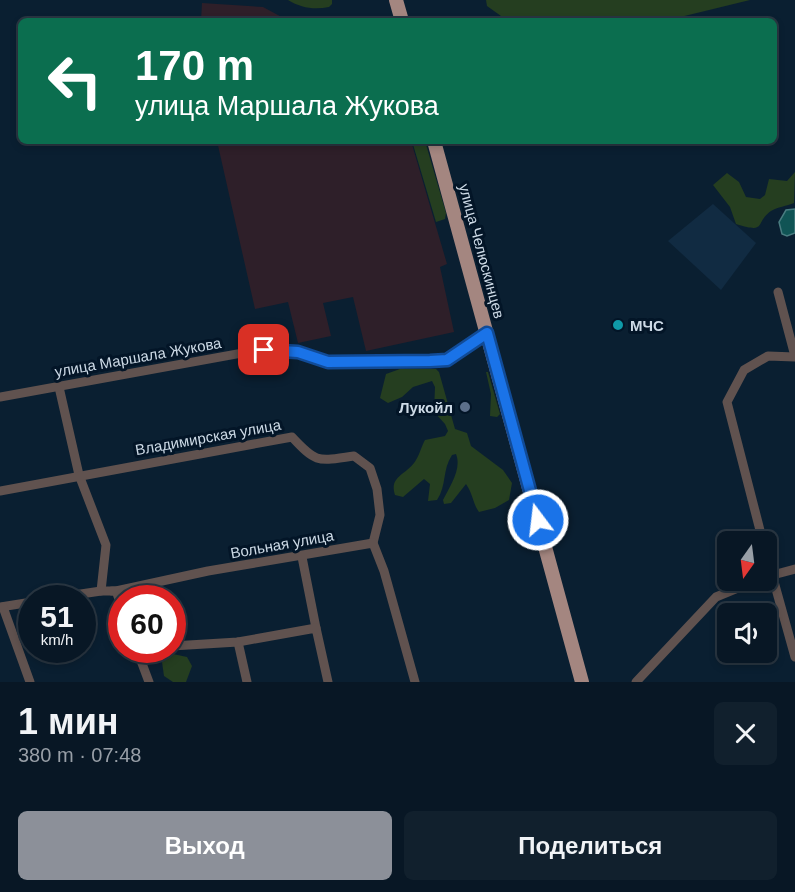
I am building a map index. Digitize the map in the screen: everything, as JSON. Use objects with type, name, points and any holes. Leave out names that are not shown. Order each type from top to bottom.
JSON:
[{"type":"main road","points":[[396,0],[401,18]]},
{"type":"main road","name":"улица Челюскинцев","points":[[436,144],[582,682]]},
{"type":"street","points":[[761,531],[728,402],[744,370],[768,356],[795,356],[778,292]]},
{"type":"street","name":"улица Маршала Жукова","points":[[0,397],[264,350],[298,352],[328,362],[447,360],[487,333]]},
{"type":"street","points":[[58,387],[79,475],[106,545],[100,591],[96,592]]},
{"type":"street","name":"Владимирская улица","points":[[0,491],[292,437],[311,457],[327,460],[354,456],[370,468],[377,489],[380,515],[373,543]]},
{"type":"street","points":[[373,543],[384,572],[415,682]]},
{"type":"street","name":"Вольная улица","points":[[144,585],[208,571],[302,557],[373,543]]},
{"type":"street","points":[[302,557],[328,682]]},
{"type":"street","points":[[777,574],[795,569]]},
{"type":"street","name":"Вольная улица","points":[[100,591],[108,591]]},
{"type":"street","points":[[636,682],[716,597],[730,591]]},
{"type":"street","points":[[774,591],[795,657]]},
{"type":"street","points":[[18,604],[1,607],[30,682]]},
{"type":"street","points":[[186,645],[238,642],[316,628]]},
{"type":"street","points":[[238,642],[247,682]]},
{"type":"street","points":[[142,663],[149,682]]},
{"type":"shaded area","points":[[288,0],[332,0],[332,4],[329,7],[313,8],[303,7]]},
{"type":"shaded area","points":[[486,0],[750,0],[676,18],[504,18],[487,6]]},
{"type":"shaded area","points":[[202,3],[263,7],[283,18],[201,18]]},
{"type":"shaded area","points":[[218,144],[412,144],[447,264],[440,267],[454,332],[366,351],[353,297],[323,303],[331,336],[298,343],[288,302],[255,309]]},
{"type":"shaded area","points":[[413,144],[426,144],[446,213],[445,219],[436,222]]},
{"type":"shaded area","points":[[795,172],[794,203],[771,211],[759,226],[753,228],[736,224],[730,207],[713,185],[727,173],[739,182],[746,197],[760,199],[765,195],[769,179],[787,181]]},
{"type":"shaded area","points":[[713,204],[756,243],[721,290],[668,241]]},
{"type":"shaded area","points":[[795,209],[795,233],[787,236],[782,234],[779,222],[786,210]]},
{"type":"shaded area","points":[[400,369],[436,369],[439,372],[455,429],[467,433],[471,446],[503,470],[512,483],[509,500],[495,508],[479,512],[466,484],[451,503],[444,504],[443,500],[456,471],[456,454],[452,455],[449,461],[437,500],[428,501],[430,484],[424,479],[403,497],[395,495],[396,480],[414,463],[425,440],[445,436],[448,431],[434,412],[435,387],[432,381],[413,387],[402,397],[388,403],[380,398],[386,374]]},
{"type":"shaded area","points":[[486,372],[488,372],[500,414],[497,417],[490,416],[491,394]]},
{"type":"shaded area","points":[[187,657],[192,666],[186,682],[173,682],[164,676],[162,663],[186,663]]},
{"type":"place","name":"МЧС","points":[[618,325]]},
{"type":"place","name":"Лукойл","points":[[465,407]]},
{"type":"route","points":[[264,350],[298,352],[328,362],[447,360],[487,333],[538,520]]}]
